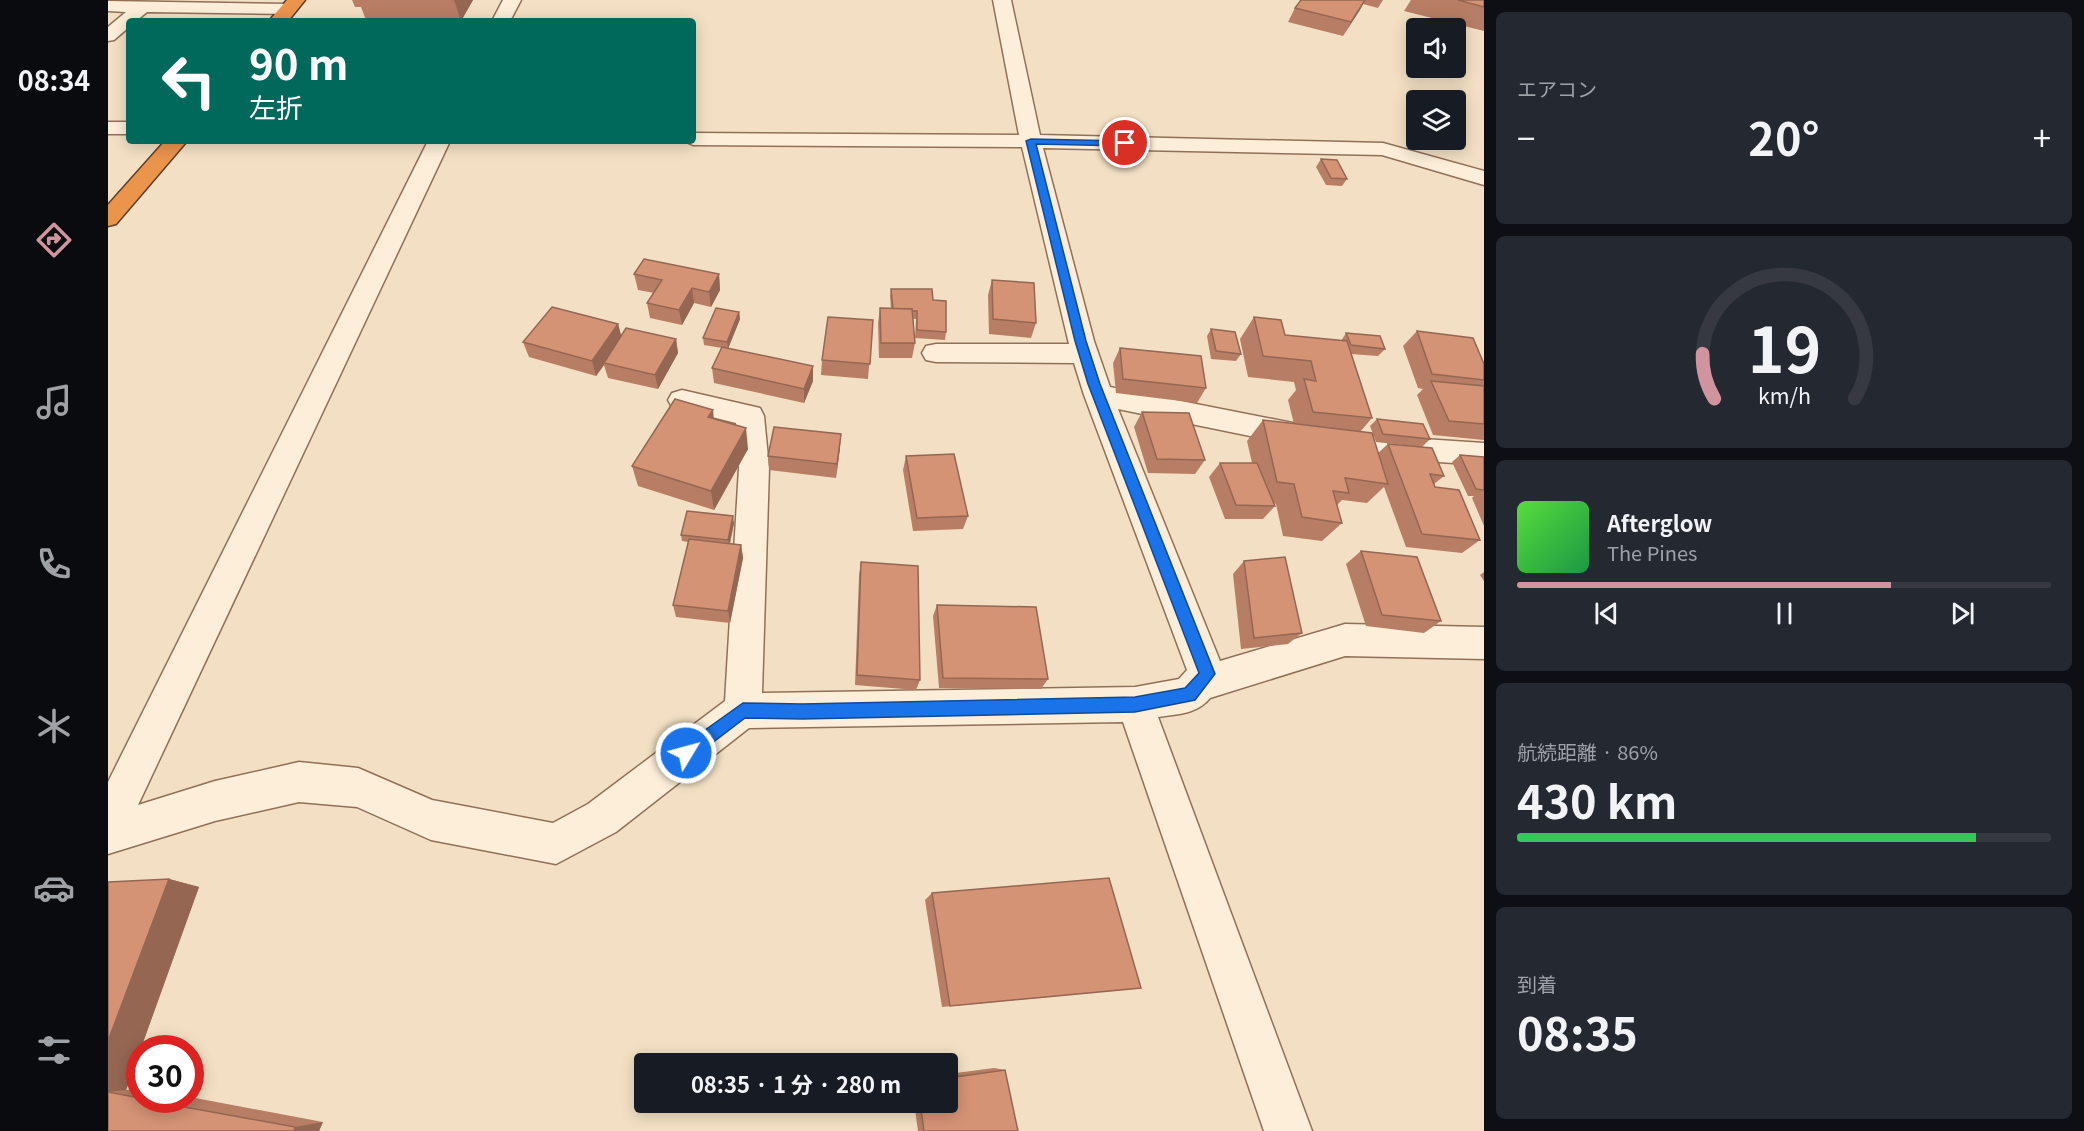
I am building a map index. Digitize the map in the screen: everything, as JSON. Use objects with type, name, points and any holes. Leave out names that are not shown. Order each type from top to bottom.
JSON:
[{"type":"highway","points":[[108,219],[173,144]]},
{"type":"street","points":[[503,18],[512,0]]},
{"type":"street","points":[[108,834],[215,801],[298,782],[358,788],[430,820],[556,844],[602,818],[743,710],[802,711],[1135,704],[1189,695],[1207,674],[1098,395],[1085,354],[1031,141],[1002,0]]},
{"type":"street","points":[[108,6],[288,10]]},
{"type":"street","points":[[129,18],[142,7]]},
{"type":"street","points":[[108,36],[126,21]]},
{"type":"street","points":[[108,128],[126,128]]},
{"type":"street","points":[[696,139],[1031,141],[1383,149],[1484,178]]},
{"type":"street","points":[[108,825],[438,144]]},
{"type":"street","points":[[936,353],[1085,354]]},
{"type":"street","points":[[1098,395],[1348,445],[1484,454]]},
{"type":"street","points":[[682,400],[750,416],[754,468],[743,710]]},
{"type":"street","points":[[1199,684],[1345,640],[1484,643]]},
{"type":"street","points":[[1135,704],[1288,1131]]},
{"type":"building","points":[[1301,0],[1365,0],[1351,22],[1295,8]]},
{"type":"building","points":[[1458,0],[1484,0],[1484,7]]},
{"type":"building","points":[[1321,159],[1337,160],[1347,179],[1331,178]]},
{"type":"building","points":[[644,259],[719,274],[709,292],[692,288],[679,310],[647,303],[662,280],[634,274]]},
{"type":"building","points":[[992,280],[1034,283],[1036,323],[993,319]]},
{"type":"building","points":[[891,289],[932,289],[933,300],[946,301],[946,332],[917,330],[917,311],[893,309]]},
{"type":"building","points":[[552,307],[618,324],[592,361],[523,342]]},
{"type":"building","points":[[716,308],[739,312],[727,342],[703,338]]},
{"type":"building","points":[[880,308],[912,309],[915,343],[881,343]]},
{"type":"building","points":[[828,317],[873,320],[870,364],[822,360]]},
{"type":"building","points":[[1254,317],[1281,320],[1285,335],[1347,341],[1372,418],[1313,412],[1304,379],[1316,381],[1311,361],[1263,356]]},
{"type":"building","points":[[626,328],[676,339],[655,375],[604,363]]},
{"type":"building","points":[[1211,329],[1235,332],[1241,354],[1216,351]]},
{"type":"building","points":[[1417,331],[1473,338],[1484,364],[1484,380],[1432,374]]},
{"type":"building","points":[[1346,333],[1380,336],[1385,349],[1351,345]]},
{"type":"building","points":[[722,347],[813,366],[804,389],[712,368]]},
{"type":"building","points":[[1120,348],[1201,356],[1206,388],[1123,379]]},
{"type":"building","points":[[1431,381],[1484,386],[1484,424],[1449,421]]},
{"type":"building","points":[[675,399],[713,410],[708,417],[746,428],[711,491],[632,466]]},
{"type":"building","points":[[1142,412],[1189,413],[1205,460],[1157,459]]},
{"type":"building","points":[[1377,419],[1423,424],[1430,439],[1383,434]]},
{"type":"building","points":[[1263,420],[1372,433],[1388,484],[1345,478],[1349,493],[1333,491],[1342,523],[1302,517],[1294,484],[1277,482]]},
{"type":"building","points":[[774,427],[841,434],[837,464],[768,456]]},
{"type":"building","points":[[1388,444],[1432,448],[1444,476],[1430,474],[1435,487],[1459,490],[1480,540],[1422,534]]},
{"type":"building","points":[[954,454],[968,516],[917,518],[906,456]]},
{"type":"building","points":[[1460,455],[1484,457],[1483,490],[1476,489]]},
{"type":"building","points":[[1220,463],[1257,463],[1275,506],[1236,505]]},
{"type":"building","points":[[687,511],[733,516],[728,540],[681,535]]},
{"type":"building","points":[[689,539],[741,545],[728,611],[673,605]]},
{"type":"building","points":[[1361,551],[1417,557],[1441,621],[1382,615]]},
{"type":"building","points":[[1285,557],[1302,633],[1254,638],[1244,561]]},
{"type":"building","points":[[861,562],[918,566],[920,680],[857,675]]},
{"type":"building","points":[[937,605],[1036,607],[1048,679],[943,678]]},
{"type":"building","points":[[1109,878],[1141,988],[950,1006],[932,893]]},
{"type":"building","points":[[169,879],[108,1041],[108,882]]},
{"type":"building","points":[[1005,1070],[1018,1131],[924,1131],[922,1113],[958,1113],[958,1077]]},
{"type":"building","points":[[108,1092],[126,1095],[126,1113],[204,1113],[204,1111],[295,1127],[294,1131],[108,1131]]},
{"type":"route","points":[[686,753],[743,710],[802,711],[1135,704],[1189,695],[1207,674],[1094,384],[1031,141],[1125,143]]}]
